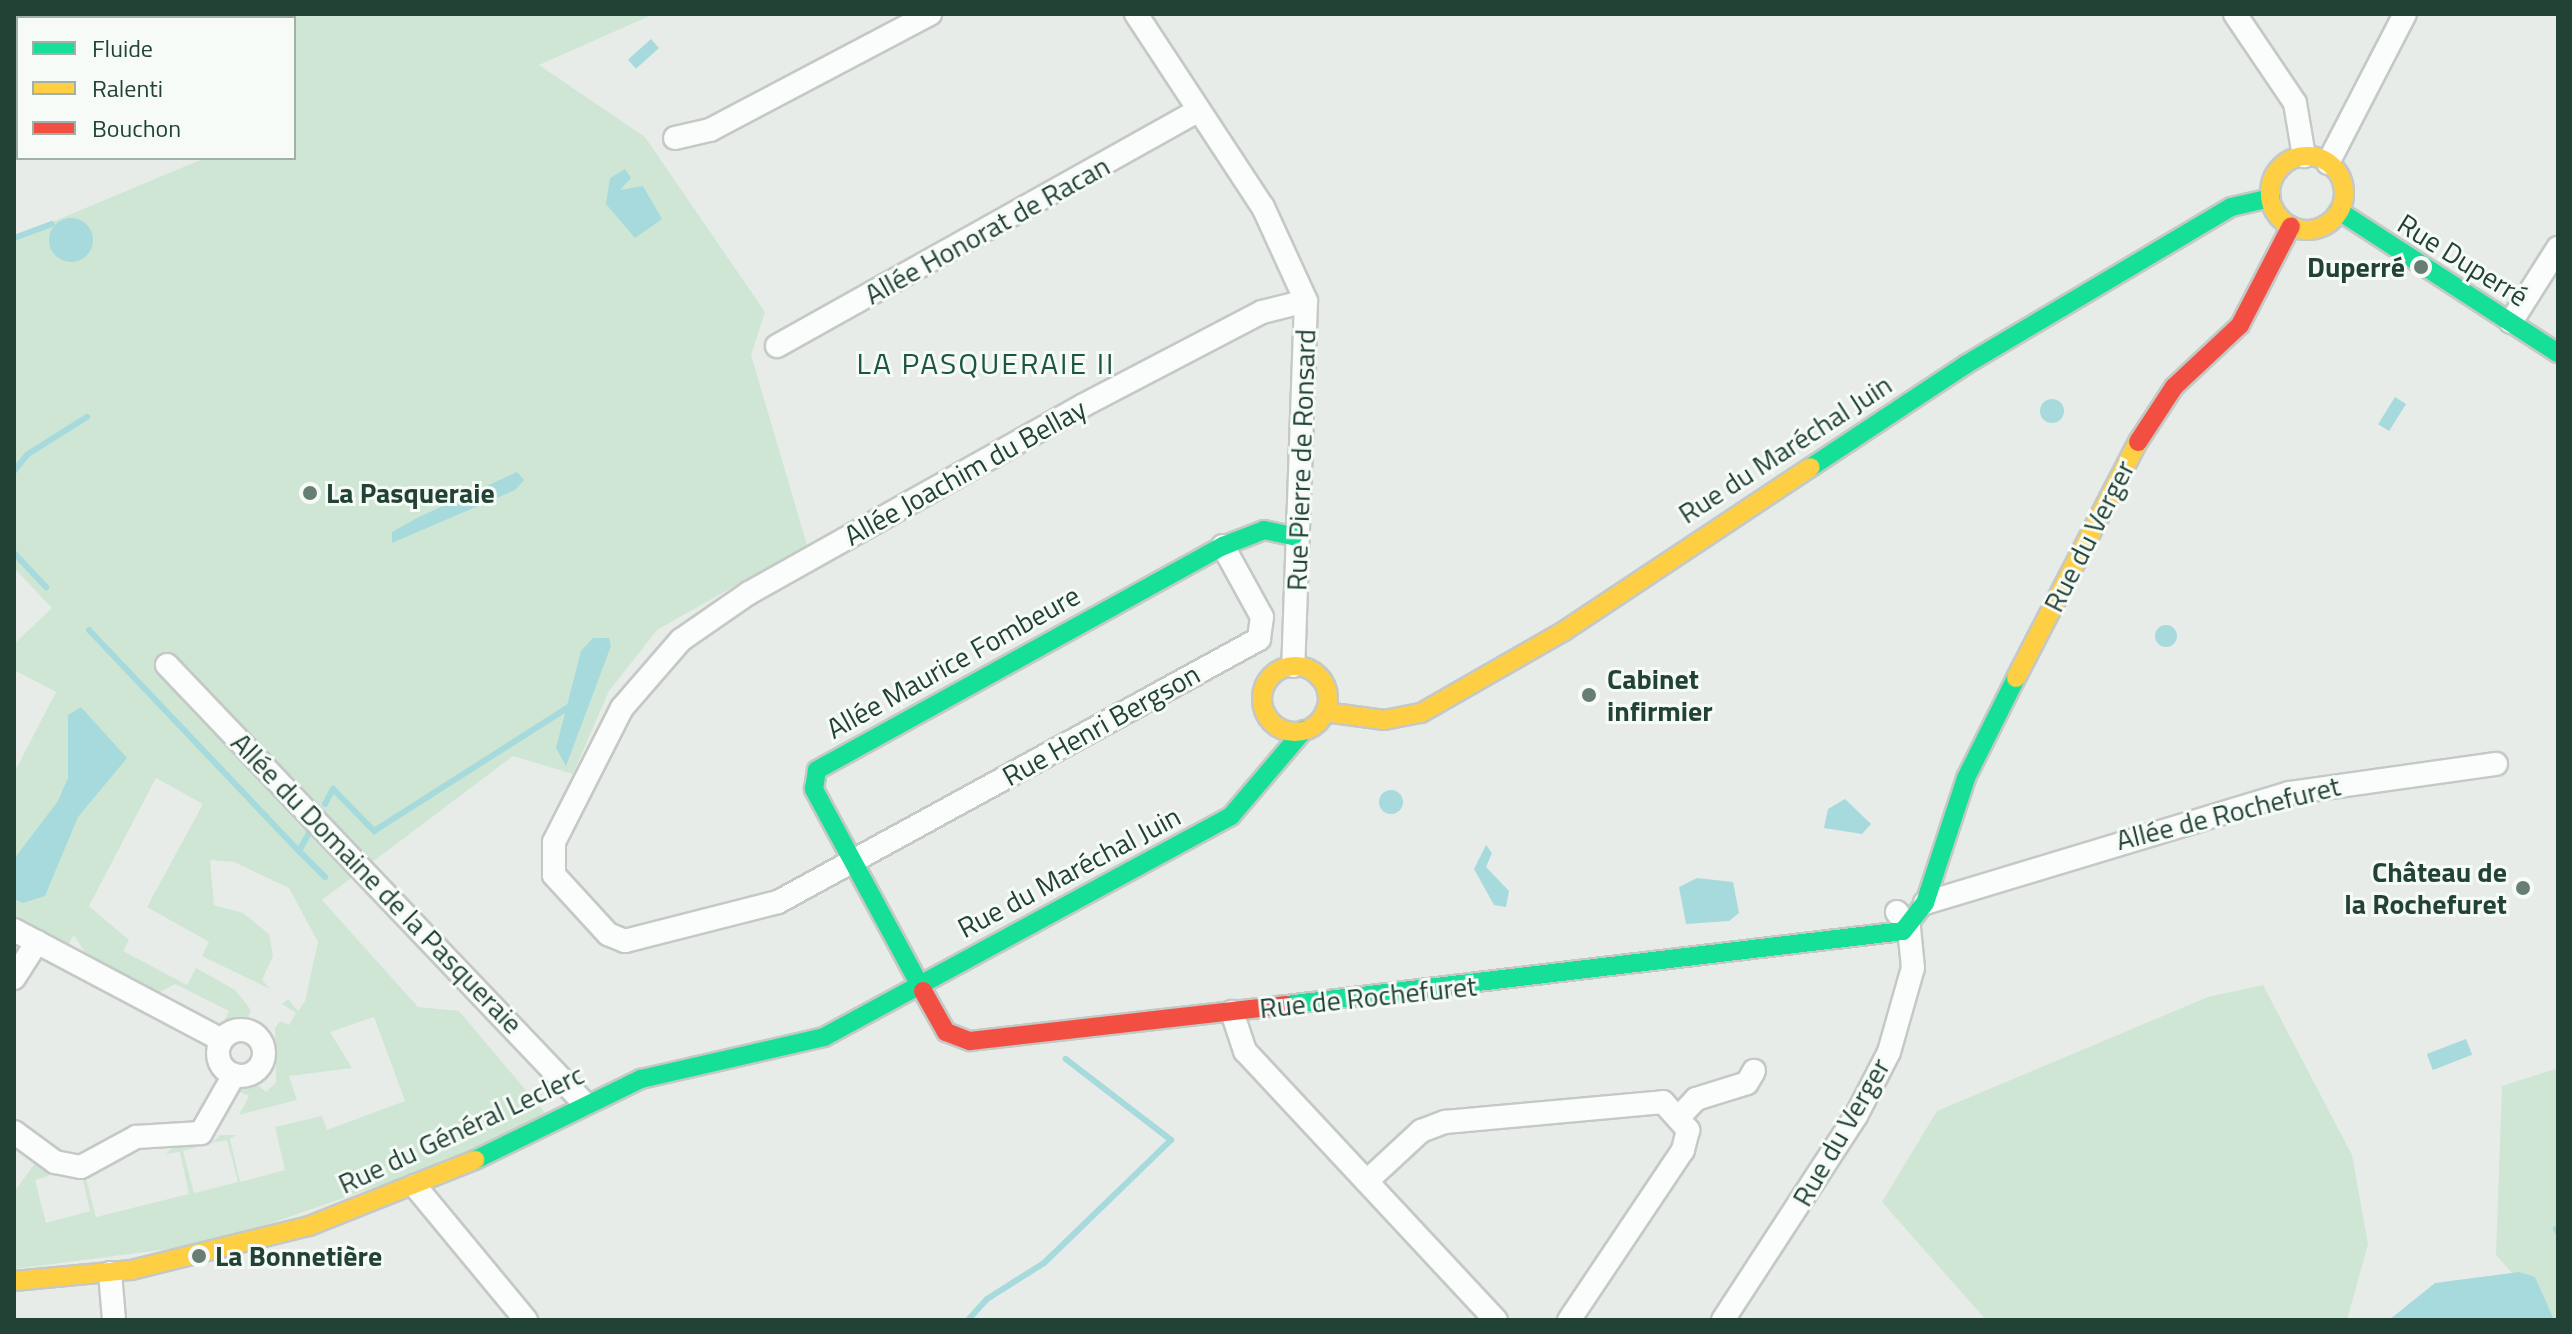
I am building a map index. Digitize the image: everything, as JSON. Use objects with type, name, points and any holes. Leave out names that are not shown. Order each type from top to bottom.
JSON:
[{"type":"street","points":[[675,138],[710,130],[930,14]]},
{"type":"street","name":"Rue Pierre de Ronsard","points":[[1136,14],[1196,112],[1263,207],[1306,301],[1293,536],[1293,666]]},
{"type":"street","points":[[2235,14],[2295,103],[2304,156]]},
{"type":"street","points":[[2328,163],[2405,14]]},
{"type":"street","name":"Allée Honorat de Racan","points":[[777,346],[1196,112]]},
{"type":"street","points":[[2304,156],[2328,163],[2343,186],[2339,211],[2313,229],[2291,226],[2271,198],[2277,172],[2304,156]]},
{"type":"street","name":"Rue du Maréchal Juin","points":[[1325,712],[1384,720],[1421,713],[1564,631],[1975,359],[2231,207],[2271,198]]},
{"type":"street","name":"Rue Duperré","points":[[2339,211],[2558,353]]},
{"type":"street","name":"Rue du Verger","points":[[1723,1320],[1878,1075],[1910,984],[1903,920],[1930,874],[1966,778],[2128,457],[2174,387],[2240,325],[2291,226]]},
{"type":"street","points":[[2511,322],[2558,248]]},
{"type":"street","name":"Allée Joachim du Bellay","points":[[852,863],[763,908],[625,941],[608,934],[551,867],[554,842],[635,686],[712,617],[1234,326],[1306,301]]},
{"type":"street","name":"Allée Maurice Fombeure","points":[[919,986],[814,789],[817,770],[1223,546],[1264,530],[1293,536]]},
{"type":"street","name":"Rue Henri Bergson","points":[[852,863],[1259,639],[1262,617],[1223,546]]},
{"type":"street","name":"Allée du Domaine de la Pasqueraie","points":[[167,665],[585,1104]]},
{"type":"street","points":[[1293,666],[1323,681],[1325,712],[1304,730],[1275,725],[1263,705],[1264,689],[1276,672],[1293,666]]},
{"type":"street","points":[[1244,804],[1275,725]]},
{"type":"street","name":"Rue du Maréchal Juin","points":[[919,986],[1244,804],[1304,730]]},
{"type":"street","name":"Allée de Rochefuret","points":[[1925,903],[1966,886],[2289,793],[2496,764]]},
{"type":"street","points":[[1930,874],[1966,886]]},
{"type":"street","name":"Rue du Verger","points":[[1903,920],[1925,903],[1930,874]]},
{"type":"street","name":"Rue de Rochefuret","points":[[919,986],[940,1026],[970,1041],[1845,939],[1903,920]]},
{"type":"street","points":[[14,930],[222,1040]]},
{"type":"street","points":[[14,978],[37,942]]},
{"type":"street","name":"Rue du Général Leclerc","points":[[14,1281],[110,1273],[241,1246],[415,1186],[585,1104],[672,1069],[824,1037],[919,986]]},
{"type":"street","points":[[1232,1012],[1245,1051],[1496,1320]]},
{"type":"street","points":[[14,1132],[55,1162],[81,1167],[136,1137],[201,1133],[234,1075],[259,1067],[263,1047],[245,1030],[222,1040]]},
{"type":"street","points":[[222,1040],[219,1059],[234,1075]]},
{"type":"street","points":[[1681,1115],[1696,1099],[1747,1083],[1754,1071]]},
{"type":"street","points":[[1367,1181],[1421,1131],[1445,1122],[1640,1100],[1663,1102],[1681,1115],[1688,1130],[1683,1150],[1569,1320]]},
{"type":"street","points":[[415,1186],[526,1320]]},
{"type":"street","points":[[110,1273],[114,1320]]},
{"type":"green space","points":[[654,14],[539,65],[645,137],[765,312],[751,355],[807,545],[657,630],[609,691],[573,774],[513,756],[322,900],[418,1007],[459,1011],[546,1114],[432,1167],[215,1243],[14,1269],[14,1192],[39,1158],[49,1176],[35,1180],[46,1223],[90,1211],[82,1176],[67,1179],[97,1169],[85,1175],[96,1217],[189,1194],[180,1152],[166,1154],[173,1147],[197,1147],[183,1151],[194,1193],[238,1182],[227,1140],[212,1143],[220,1135],[236,1135],[230,1139],[240,1182],[285,1170],[275,1127],[322,1116],[327,1130],[405,1101],[374,1017],[330,1032],[352,1068],[289,1076],[297,1100],[239,1115],[249,1096],[235,1090],[241,1084],[254,1082],[266,1092],[276,1082],[275,1028],[280,1021],[289,1025],[296,1013],[282,1004],[288,999],[298,1011],[305,1001],[318,942],[289,888],[234,862],[210,860],[214,905],[243,913],[269,934],[273,956],[262,980],[270,989],[202,956],[209,942],[147,907],[203,804],[156,778],[89,906],[129,940],[123,951],[187,985],[196,968],[235,990],[251,1010],[246,1022],[221,1028],[229,1011],[175,984],[160,992],[86,954],[74,935],[66,948],[14,920],[14,773],[56,692],[14,670],[14,644],[52,608],[14,568],[14,238],[200,160],[296,160],[296,16],[186,16]]},
{"type":"green space","points":[[2263,985],[2352,1155],[2368,1244],[2347,1320],[1986,1320],[1882,1202],[1937,1111],[2208,997]]},
{"type":"green space","points":[[2558,1068],[2558,1320],[2554,1320],[2496,1255],[2502,1086]]},
{"type":"water","points":[[651,39],[659,48],[636,69],[628,60]]},
{"type":"water","points":[[625,169],[631,178],[620,190],[643,186],[662,219],[635,238],[606,204],[610,178]]},
{"type":"water","points":[[71,218],[86,225],[93,240],[86,255],[71,262],[56,255],[49,240],[56,225]]},
{"type":"water","points":[[2395,397],[2406,404],[2389,431],[2378,424]]},
{"type":"water","points":[[2052,399],[2061,402],[2064,411],[2061,420],[2052,423],[2043,420],[2040,411],[2043,402]]},
{"type":"water","points":[[517,472],[524,480],[515,490],[392,543],[392,532]]},
{"type":"water","points":[[2162,625],[2170,625],[2177,636],[2170,647],[2162,647],[2155,640],[2155,632]]},
{"type":"water","points":[[593,638],[609,638],[611,646],[566,766],[556,748],[581,651]]},
{"type":"water","points":[[81,707],[127,758],[78,817],[45,896],[23,903],[14,899],[14,859],[58,801],[68,778],[68,715]]},
{"type":"water","points":[[1391,790],[1399,794],[1403,802],[1399,810],[1391,814],[1383,810],[1379,802],[1383,794]]},
{"type":"water","points":[[1845,799],[1871,824],[1862,834],[1824,828],[1828,809]]},
{"type":"water","points":[[1486,845],[1492,853],[1486,867],[1509,891],[1506,907],[1494,905],[1474,869]]},
{"type":"water","points":[[1697,878],[1733,882],[1739,913],[1729,921],[1686,924],[1679,887]]},
{"type":"water","points":[[2466,1039],[2472,1055],[2433,1070],[2427,1054]]},
{"type":"water","points":[[2519,1272],[2535,1277],[2554,1320],[2389,1320],[2435,1283]]},
{"type":"waterway","points":[[14,238],[52,224]]},
{"type":"waterway","points":[[14,471],[28,454],[87,417]]},
{"type":"waterway","points":[[14,553],[46,587]]},
{"type":"waterway","points":[[89,630],[299,851],[309,833]]},
{"type":"waterway","points":[[325,804],[333,789],[374,831],[570,706]]},
{"type":"waterway","points":[[299,851],[325,877]]},
{"type":"waterway","points":[[968,1320],[987,1299],[1044,1263],[1171,1140],[1066,1059]]},
{"type":"waterway","points":[[2556,1229],[2558,1233]]},
{"type":"traffic: fast","points":[[1811,467],[1965,365],[2231,207],[2271,198]]},
{"type":"traffic: fast","points":[[2339,211],[2558,353]]},
{"type":"traffic: fast","points":[[923,991],[814,789],[817,770],[1223,546],[1264,530],[1293,536]]},
{"type":"traffic: fast","points":[[1286,1005],[1903,931],[1925,903],[1966,778],[2016,678]]},
{"type":"traffic: fast","points":[[475,1160],[641,1079],[824,1037],[1231,816],[1304,730]]},
{"type":"traffic: slow","points":[[2307,156],[2321,159],[2333,167],[2341,179],[2344,193],[2341,207],[2333,219],[2321,227],[2307,230],[2293,227],[2281,219],[2273,207],[2270,193],[2273,179],[2281,167],[2293,159],[2307,156]]},
{"type":"traffic: slow","points":[[2016,678],[2138,442]]},
{"type":"traffic: slow","points":[[1325,712],[1384,720],[1421,713],[1564,631],[1811,467]]},
{"type":"traffic: slow","points":[[1295,666],[1308,669],[1318,676],[1325,686],[1328,699],[1325,712],[1318,722],[1308,729],[1295,732],[1282,729],[1272,722],[1265,712],[1262,699],[1265,686],[1272,676],[1282,669],[1295,666]]},
{"type":"traffic: slow","points":[[14,1281],[131,1270],[309,1226],[475,1160]]},
{"type":"traffic: jam","points":[[2138,442],[2174,387],[2240,325],[2291,226]]},
{"type":"traffic: jam","points":[[923,991],[946,1032],[970,1041],[1286,1005]]},
{"type":"place","name":"Duperré","points":[[2421,267]]},
{"type":"place","name":"La Pasqueraie","points":[[310,493]]},
{"type":"place","name":"Cabinet infirmier","points":[[1589,695]]},
{"type":"place","name":"Château de la Rochefuret","points":[[2523,888]]},
{"type":"place","name":"La Bonnetière","points":[[199,1256]]},
{"type":"district","name":"LA PASQUERAIE II","points":[[986,363]]}]
